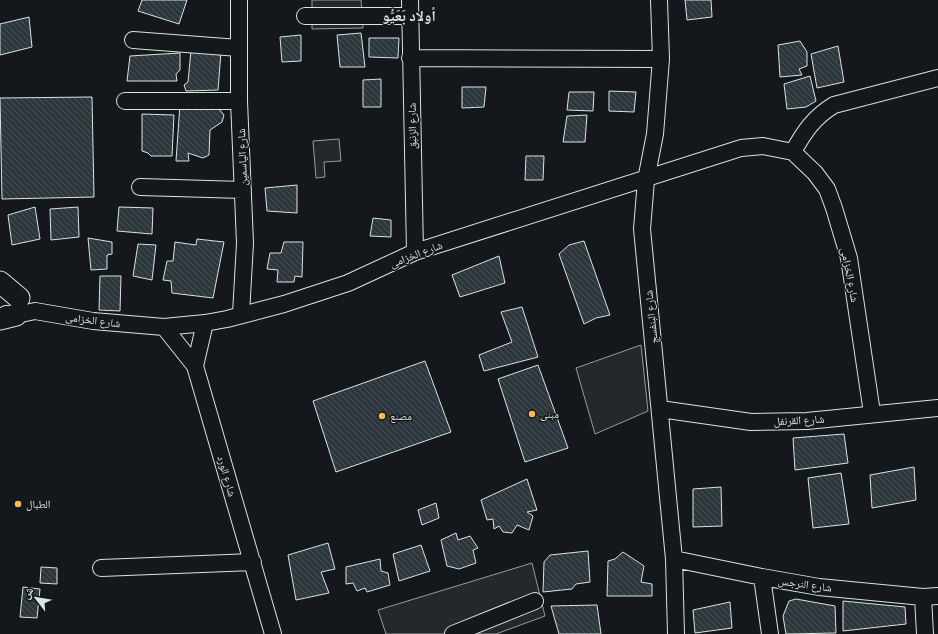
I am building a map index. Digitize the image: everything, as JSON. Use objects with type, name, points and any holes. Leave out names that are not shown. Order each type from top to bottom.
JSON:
[{"type":"main road","points":[[0,282],[12,308]]},
{"type":"street","name":"شارع الياسمين","points":[[239,0],[239,101],[245,243],[241,314]]},
{"type":"street","name":"شارع الزنبق","points":[[410,0],[415,252]]},
{"type":"street","name":"شارع البنفسج","points":[[659,0],[661,59],[655,134],[646,180],[642,229],[674,559],[676,634]]},
{"type":"street","points":[[305,16],[410,16]]},
{"type":"street","points":[[134,40],[239,48]]},
{"type":"street","points":[[410,58],[661,59]]},
{"type":"street","points":[[793,152],[812,121],[821,112],[834,105],[938,78]]},
{"type":"street","points":[[125,101],[239,101]]},
{"type":"street","name":"شارع الخزامى","points":[[12,308],[93,321],[164,327],[205,323],[284,304],[348,283],[415,252],[646,180],[741,148],[763,146],[793,152],[815,172],[827,189],[849,258],[872,413]]},
{"type":"street","points":[[140,187],[243,190]]},
{"type":"street","points":[[195,366],[205,323]]},
{"type":"street","name":"شارع الورد","points":[[164,327],[186,357],[195,366],[273,634]]},
{"type":"street","name":"شارع القرنفل","points":[[660,409],[751,422],[807,421],[872,413],[938,408]]},
{"type":"street","name":"شارع النرجس","points":[[674,559],[819,587],[930,596]]},
{"type":"street","points":[[101,568],[253,562]]},
{"type":"street","points":[[762,577],[770,634]]},
{"type":"street","points":[[925,634],[930,596]]},
{"type":"street","points":[[453,634],[535,601]]},
{"type":"shaded area","points":[[312,0],[361,0],[363,28],[312,29]]},
{"type":"shaded area","points":[[339,139],[341,161],[324,162],[325,177],[316,178],[313,141]]},
{"type":"shaded area","points":[[641,345],[648,411],[595,434],[576,368]]},
{"type":"shaded area","points":[[532,563],[545,616],[496,634],[386,634],[378,610]]},
{"type":"building","points":[[142,0],[187,0],[179,24],[138,11]]},
{"type":"building","points":[[685,0],[711,0],[712,17],[687,20]]},
{"type":"building","points":[[29,17],[32,47],[0,55],[0,24]]},
{"type":"building","points":[[361,33],[365,67],[340,67],[337,35]]},
{"type":"building","points":[[301,35],[301,61],[282,62],[280,37]]},
{"type":"building","points":[[369,38],[399,38],[398,58],[369,57]]},
{"type":"building","points":[[800,41],[807,52],[807,66],[799,69],[802,75],[780,77],[778,45]]},
{"type":"building","points":[[838,46],[844,82],[817,88],[811,54]]},
{"type":"building","points":[[191,50],[221,52],[218,90],[186,91],[184,85],[188,82]]},
{"type":"building","points":[[180,53],[180,70],[176,74],[177,81],[127,81],[130,56]]},
{"type":"building","points":[[810,76],[816,101],[806,107],[787,109],[784,84]]},
{"type":"building","points":[[381,79],[381,107],[363,107],[363,80]]},
{"type":"building","points":[[462,87],[486,87],[484,107],[462,108]]},
{"type":"building","points":[[609,91],[636,92],[634,112],[609,111]]},
{"type":"building","points":[[569,92],[594,92],[593,111],[567,110]]},
{"type":"building","points":[[92,97],[94,197],[2,199],[0,98]]},
{"type":"building","points":[[180,104],[194,109],[219,109],[224,115],[222,122],[210,130],[209,155],[203,158],[188,153],[189,161],[176,161]]},
{"type":"building","points":[[142,114],[174,115],[172,156],[151,156],[142,151]]},
{"type":"building","points":[[587,115],[585,142],[563,142],[567,116]]},
{"type":"building","points":[[526,156],[544,156],[543,180],[525,180]]},
{"type":"building","points":[[297,185],[297,213],[267,211],[265,188]]},
{"type":"building","points":[[35,207],[40,239],[12,245],[8,215]]},
{"type":"building","points":[[78,207],[79,237],[51,240],[50,209]]},
{"type":"building","points":[[119,207],[153,208],[152,234],[117,231]]},
{"type":"building","points":[[373,218],[391,220],[391,237],[370,236]]},
{"type":"building","points":[[88,238],[112,242],[112,254],[107,255],[107,269],[91,270]]},
{"type":"building","points":[[197,239],[224,242],[213,298],[172,293],[171,281],[163,280],[167,261],[173,261],[175,242],[196,245]]},
{"type":"building","points":[[584,241],[610,315],[596,318],[584,324],[559,254],[569,245]]},
{"type":"building","points":[[284,242],[303,242],[302,277],[295,276],[294,282],[277,282],[278,270],[267,269],[270,253],[281,253]]},
{"type":"building","points":[[138,244],[156,245],[152,280],[133,276]]},
{"type":"building","points":[[499,256],[505,283],[460,297],[452,275]]},
{"type":"building","points":[[100,276],[121,276],[120,311],[99,310]]},
{"type":"building","points":[[522,307],[538,357],[484,371],[479,355],[512,342],[501,312]]},
{"type":"building","name":"مصنع","points":[[425,361],[451,432],[336,472],[313,401]]},
{"type":"building","name":"مبنى","points":[[538,365],[568,448],[525,462],[498,379]]},
{"type":"building","points":[[844,434],[848,463],[795,470],[793,438]]},
{"type":"building","points":[[914,467],[916,500],[872,508],[870,475]]},
{"type":"building","points":[[841,473],[849,524],[813,528],[808,478]]},
{"type":"building","points":[[527,479],[537,510],[527,512],[533,516],[529,530],[517,525],[512,533],[503,532],[499,526],[494,529],[493,519],[487,520],[481,500]]},
{"type":"building","points":[[721,487],[722,526],[693,527],[693,489]]},
{"type":"building","points":[[436,503],[439,518],[422,525],[418,510]]},
{"type":"building","points":[[456,533],[458,540],[470,536],[478,548],[473,550],[476,563],[459,569],[447,566],[441,540]]},
{"type":"building","points":[[328,543],[335,569],[321,572],[329,593],[296,600],[288,555]]},
{"type":"building","points":[[421,545],[430,571],[399,581],[393,554]]},
{"type":"building","points":[[588,551],[590,582],[576,584],[572,589],[543,592],[544,562],[550,555]]},
{"type":"building","points":[[623,552],[644,566],[641,582],[652,584],[652,596],[607,596],[608,561],[615,559]]},
{"type":"building","points":[[380,559],[381,571],[388,573],[390,585],[367,592],[365,588],[357,591],[353,583],[346,584],[346,567]]},
{"type":"building","points":[[41,567],[57,568],[57,584],[40,583]]},
{"type":"building","points":[[23,587],[40,589],[37,618],[20,617]]},
{"type":"building","points":[[796,599],[835,606],[836,633],[786,634],[783,616],[789,601]]},
{"type":"building","points":[[843,601],[905,607],[906,624],[843,631]]},
{"type":"building","points":[[730,602],[732,628],[695,633],[693,610]]},
{"type":"building","points":[[597,605],[601,634],[559,634],[551,606]]},
{"type":"place","name":"مبنى","points":[[532,414]]},
{"type":"place","name":"مصنع","points":[[382,416]]},
{"type":"place","name":"الطبال","points":[[18,504]]},
{"type":"district","name":"أولاد بَعَيُّو","points":[[409,16]]}]
